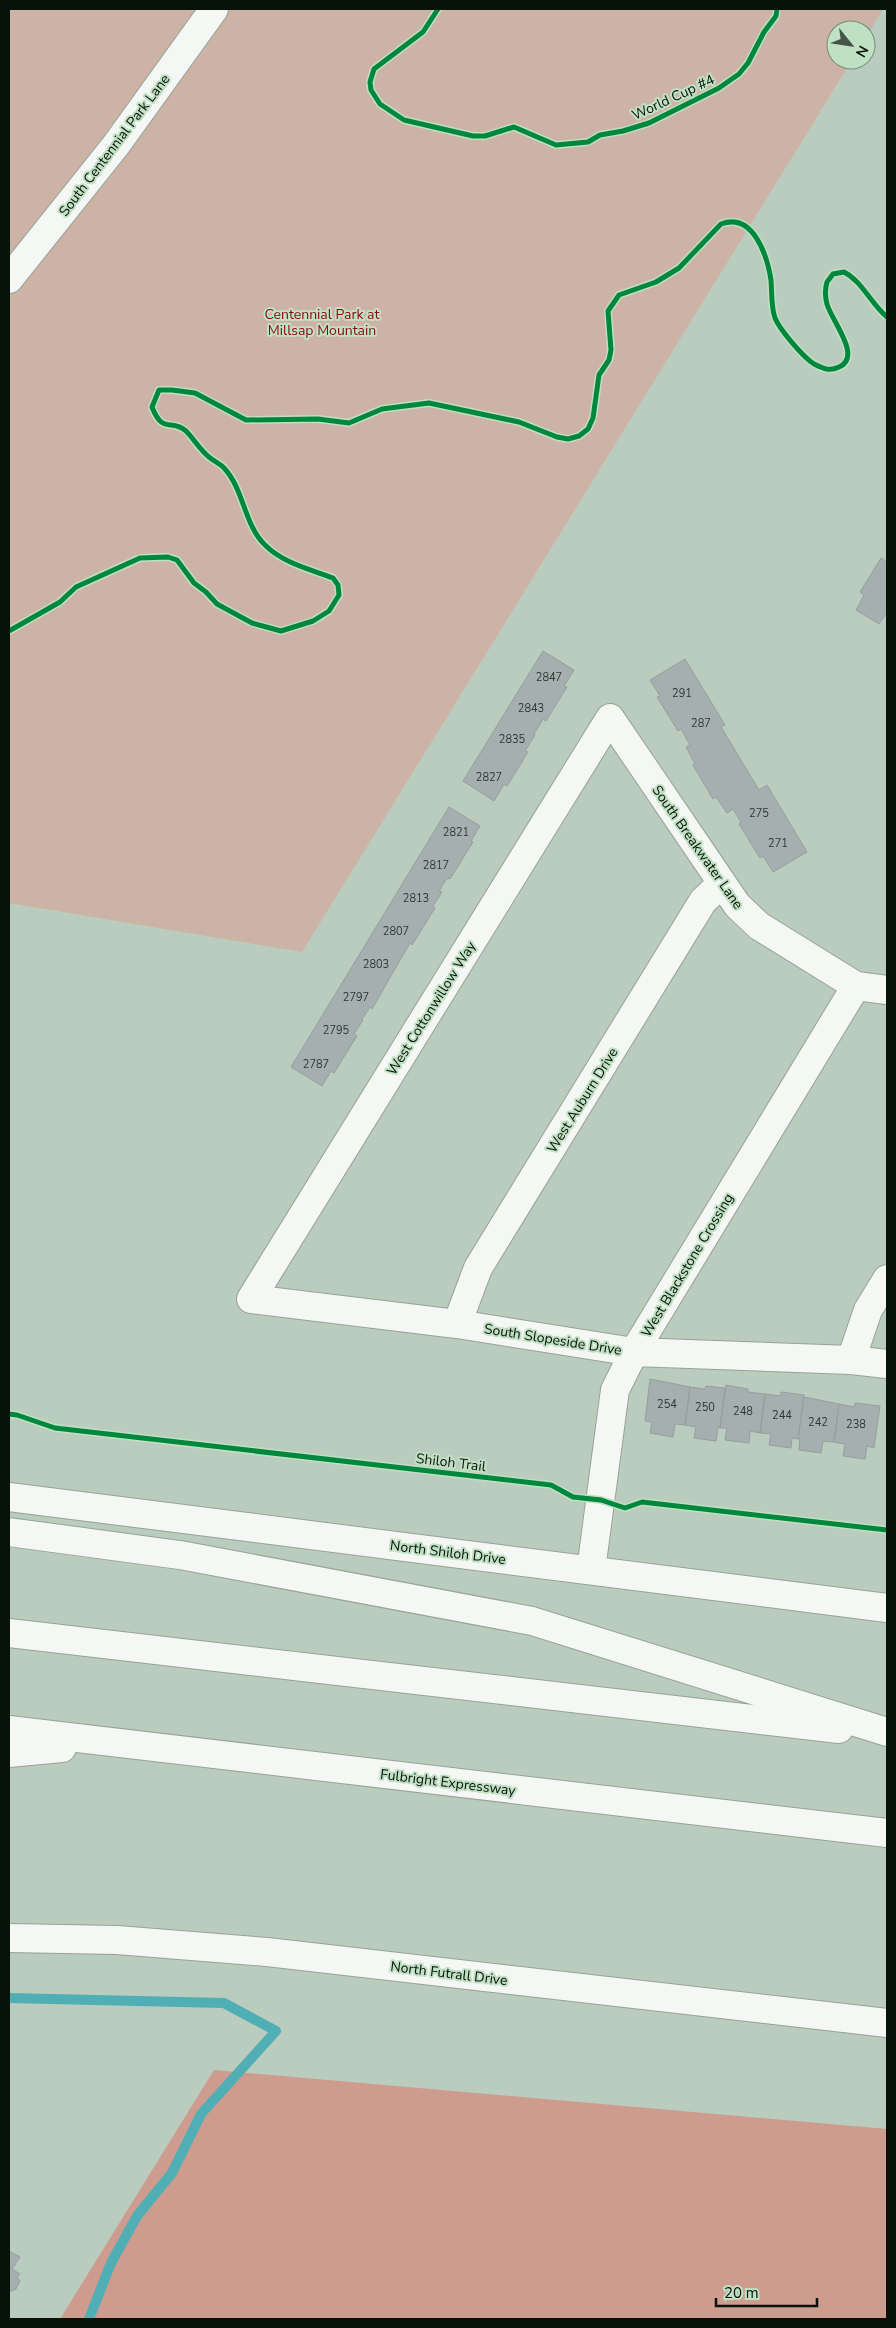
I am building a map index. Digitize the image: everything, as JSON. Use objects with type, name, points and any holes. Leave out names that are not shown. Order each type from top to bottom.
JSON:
[{"type":"main road","name":"South Centennial Park Lane","points":[[9,278],[116,145],[214,9]]},
{"type":"main road","name":"South Breakwater Lane","points":[[610,718],[737,906],[759,926],[856,986],[887,990]]},
{"type":"main road","name":"West Cottonwillow Way","points":[[251,1299],[610,718]]},
{"type":"main road","name":"West Auburn Drive","points":[[457,1324],[478,1268],[703,902],[721,884]]},
{"type":"main road","name":"West Blackstone Crossing","points":[[591,1570],[615,1390],[634,1352],[856,986]]},
{"type":"main road","points":[[851,1360],[868,1310],[887,1279]]},
{"type":"main road","name":"South Slopeside Drive","points":[[251,1299],[457,1324],[634,1352],[851,1360],[887,1364]]},
{"type":"main road","name":"North Shiloh Drive","points":[[9,1497],[887,1608]]},
{"type":"main road","points":[[9,1532],[180,1555],[532,1622],[887,1733]]},
{"type":"main road","points":[[9,1633],[887,1733]]},
{"type":"main road","name":"Fulbright Expressway","points":[[9,1730],[887,1833]]},
{"type":"main road","points":[[9,1753],[118,1743]]},
{"type":"main road","name":"North Futrall Drive","points":[[9,1938],[117,1940],[267,1952],[887,2023]]},
{"type":"green space","name":"Centennial Park at Millsap Mountain","points":[[9,9],[883,9],[876,21],[826,20],[826,70],[846,70],[302,952],[9,903]]},
{"type":"shaded area","points":[[214,2070],[887,2129],[887,2319],[60,2319]]},
{"type":"building","points":[[881,558],[887,562],[887,612],[879,624],[856,610],[864,595],[860,592]]},
{"type":"building","points":[[543,651],[574,670],[564,686],[567,687],[546,721],[543,719],[534,734],[525,751],[528,752],[507,786],[504,784],[494,801],[463,781]]},
{"type":"building","points":[[685,659],[725,725],[721,727],[759,790],[767,785],[807,852],[773,872],[763,856],[760,858],[739,824],[741,822],[733,809],[727,813],[716,797],[713,799],[693,765],[695,764],[686,747],[690,745],[681,729],[678,731],[657,697],[660,696],[650,680]]},
{"type":"building","points":[[449,807],[480,826],[471,841],[473,842],[450,879],[447,878],[439,891],[442,892],[433,906],[435,908],[412,945],[410,943],[372,1009],[370,1007],[362,1019],[354,1034],[357,1036],[334,1073],[331,1071],[322,1086],[291,1067]]},
{"type":"building","points":[[650,1379],[690,1387],[685,1425],[675,1424],[673,1437],[650,1433],[652,1422],[645,1421]]},
{"type":"building","points":[[726,1385],[748,1389],[748,1392],[765,1394],[760,1433],[750,1431],[749,1443],[725,1440],[727,1428],[720,1428]]},
{"type":"building","points":[[706,1386],[725,1388],[720,1428],[718,1427],[716,1441],[694,1438],[696,1427],[685,1425],[690,1387],[705,1389]]},
{"type":"building","points":[[781,1392],[804,1395],[798,1439],[792,1438],[791,1448],[769,1445],[771,1434],[760,1433],[765,1394],[781,1396]]},
{"type":"building","points":[[804,1397],[839,1404],[834,1442],[823,1441],[821,1453],[799,1450],[800,1439],[798,1439]]},
{"type":"building","points":[[855,1403],[880,1406],[874,1448],[867,1446],[865,1459],[843,1456],[845,1444],[834,1442],[839,1404],[854,1407]]},
{"type":"building","points":[[9,2251],[20,2257],[12,2269],[20,2274],[17,2277],[20,2281],[16,2289],[9,2292]]},
{"type":"waterway","points":[[9,1998],[224,2003],[276,2031],[201,2114],[172,2173],[137,2216],[111,2263],[89,2319]]},
{"type":"cycle path","name":"World Cup #4","points":[[438,9],[423,32],[374,69],[370,82],[371,90],[380,104],[404,120],[473,136],[485,136],[514,127],[556,145],[588,142],[600,135],[623,131],[649,123],[719,88],[739,74],[748,63],[764,32],[776,16],[777,9]]},
{"type":"cycle path","points":[[9,631],[60,602],[76,587],[140,558],[168,557],[177,560],[194,583],[217,604],[252,623],[281,631],[313,621],[329,611],[339,595],[338,585],[333,578],[288,561],[265,545],[258,537],[236,486],[224,468],[206,454],[181,427],[168,425],[160,421],[156,416],[152,407],[159,390],[195,393],[246,420],[318,419],[349,423],[382,409],[429,403],[519,422],[557,437],[568,439],[579,436],[588,429],[593,418],[599,375],[609,360],[611,350],[608,311],[619,295],[656,282],[679,268],[721,224],[732,222],[742,224],[750,230],[762,248],[771,280],[775,318],[792,343],[814,364],[826,369],[832,369],[846,362],[848,355],[844,338],[826,301],[826,285],[833,274],[844,272],[850,276],[887,317]]},
{"type":"cycle path","name":"Shiloh Trail","points":[[9,1414],[55,1428],[551,1485],[573,1497],[601,1500],[625,1508],[642,1502],[887,1530]]}]
